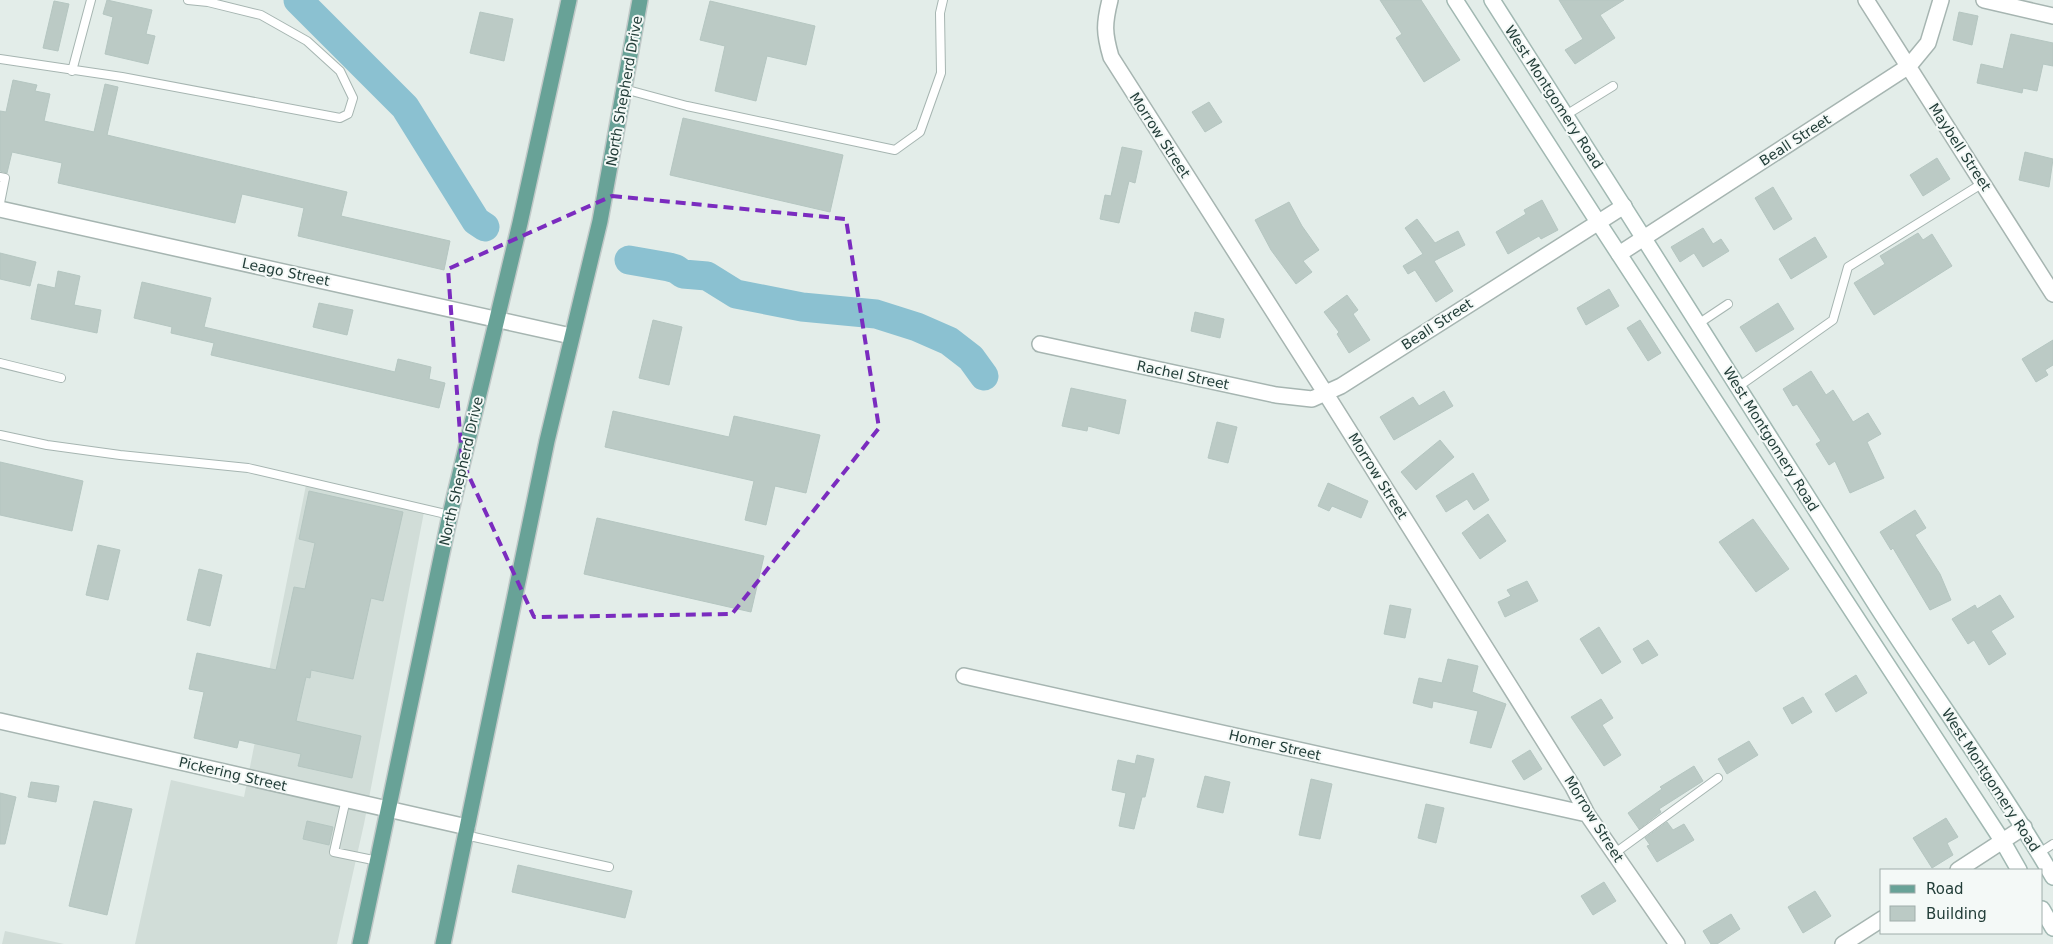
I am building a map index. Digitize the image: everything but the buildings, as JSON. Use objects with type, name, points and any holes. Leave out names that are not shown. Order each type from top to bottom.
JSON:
[{"type":"main road","name":"North Shepherd Drive","points":[[360,944],[390,809],[450,515],[497,319],[569,0]]},
{"type":"main road","name":"North Shepherd Drive","points":[[443,944],[547,441],[600,221],[640,0]]},
{"type":"street","name":"Morrow Street","points":[[1110,0],[1104,36],[1111,57],[1326,394],[1573,787],[1587,814],[1677,944]]},
{"type":"street","name":"West Montgomery Road","points":[[1455,0],[2003,842],[2018,869]]},
{"type":"street","name":"West Montgomery Road","points":[[1492,0],[1894,633],[2024,827],[2053,877]]},
{"type":"street","name":"Maybell Street","points":[[1866,0],[2053,294]]},
{"type":"street","name":"Beall Street","points":[[1619,254],[1909,66],[1928,43],[1941,0]]},
{"type":"street","points":[[1984,0],[2053,16]]},
{"type":"street","name":"Beall Street","points":[[1326,394],[1624,206]]},
{"type":"street","name":"Leago Street","points":[[0,209],[571,336]]},
{"type":"street","name":"Rachel Street","points":[[1040,344],[1276,395],[1312,399],[1326,394]]},
{"type":"street","points":[[1748,452],[1770,438]]},
{"type":"street","points":[[1874,646],[1894,633]]},
{"type":"street","name":"Homer Street","points":[[964,676],[1587,814]]},
{"type":"street","name":"Pickering Street","points":[[0,721],[390,809],[466,831]]},
{"type":"street","points":[[1960,869],[2024,827]]},
{"type":"street","points":[[2043,911],[2053,928]]},
{"type":"street","points":[[1843,944],[1880,920]]},
{"type":"lane","points":[[72,71],[91,0]]},
{"type":"lane","points":[[0,59],[195,90],[340,118],[348,114],[353,98],[340,71],[307,41],[261,15],[208,2],[188,0]]},
{"type":"lane","points":[[624,89],[687,106],[895,150],[920,132],[941,73],[940,12],[943,0]]},
{"type":"lane","points":[[1566,115],[1613,86]]},
{"type":"lane","points":[[0,177],[5,178],[0,203]]},
{"type":"lane","points":[[1738,386],[1833,320],[1848,267],[1983,183]]},
{"type":"lane","points":[[1698,324],[1728,304]]},
{"type":"lane","points":[[0,363],[60,378]]},
{"type":"lane","points":[[0,435],[47,445],[120,455],[248,468],[450,515]]},
{"type":"lane","points":[[1615,853],[1718,778]]},
{"type":"lane","points":[[346,799],[334,852],[378,861]]},
{"type":"lane","points":[[466,831],[609,867]]},
{"type":"lane","points":[[2039,853],[2053,844]]},
{"type":"highlighted area","points":[[612,196],[846,219],[879,428],[732,614],[534,617],[462,461],[448,269]]},
{"type":"shaded area","points":[[306,485],[424,512],[364,824],[337,944],[135,944],[171,780],[244,797]]},
{"type":"shaded area","points":[[5,931],[64,944],[2,944]]},
{"type":"waterway","points":[[298,0],[405,107],[476,221],[485,227]]},
{"type":"waterway","points":[[629,260],[669,267],[683,274],[707,276],[736,294],[802,307],[876,314],[917,327],[949,341],[971,358],[984,376]]}]
